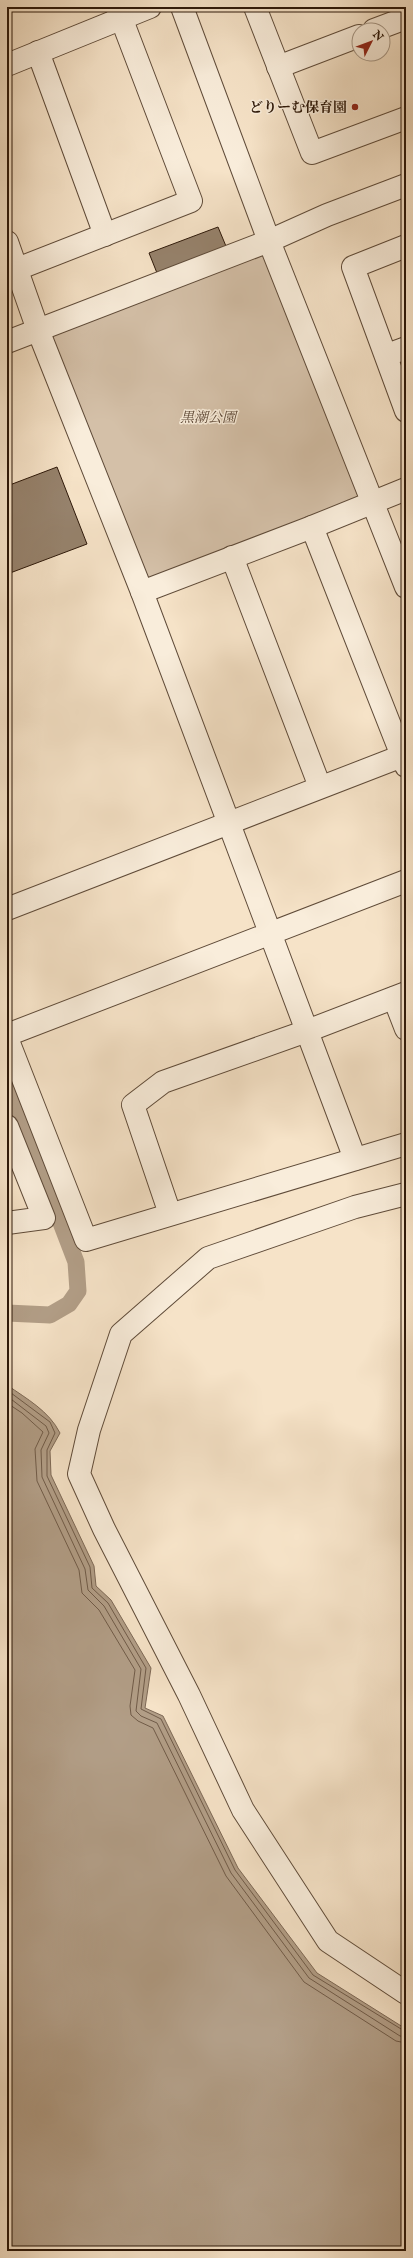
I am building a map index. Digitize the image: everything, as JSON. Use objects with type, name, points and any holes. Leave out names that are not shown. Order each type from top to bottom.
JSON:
[{"type":"street","points":[[7,65],[120,13],[150,7]]},
{"type":"street","points":[[182,7],[269,241],[406,588]]},
{"type":"street","points":[[255,7],[312,154],[406,118]]},
{"type":"street","points":[[12,271],[191,201],[120,13]]},
{"type":"street","points":[[391,24],[406,18]]},
{"type":"street","points":[[278,67],[351,39]]},
{"type":"street","points":[[38,52],[104,235]]},
{"type":"street","points":[[7,342],[269,241],[327,215],[406,185]]},
{"type":"street","points":[[7,242],[12,271],[38,330],[142,592],[355,1159]]},
{"type":"street","points":[[406,246],[353,267],[397,351],[406,410]]},
{"type":"street","points":[[142,592],[312,527],[406,489]]},
{"type":"street","points":[[7,908],[320,787],[404,761],[312,527]]},
{"type":"street","points":[[232,557],[320,787]]},
{"type":"street","points":[[7,1035],[406,881]]},
{"type":"street","points":[[170,1214],[133,1105],[163,1082],[307,1032],[400,996],[406,1029]]},
{"type":"street","points":[[7,1038],[86,1240],[406,1144]]},
{"type":"street","points":[[7,1126],[44,1218],[7,1223]]},
{"type":"street","points":[[406,1194],[355,1207],[208,1258],[121,1334],[89,1430],[79,1474],[104,1529],[189,1695],[243,1810],[328,1941],[406,1994]]},
{"type":"green space","name":"黒潮公園","points":[[267,245],[366,499],[147,584],[49,330]]},
{"type":"water","points":[[7,1385],[44,1412],[60,1433],[50,1451],[51,1475],[94,1566],[96,1586],[111,1600],[151,1668],[145,1708],[163,1716],[238,1868],[317,1973],[406,2029],[406,2251],[7,2251]]},
{"type":"building","points":[[218,227],[228,251],[159,278],[149,253]]},
{"type":"building","points":[[57,467],[87,544],[10,573],[7,565],[7,486]]},
{"type":"waterway","points":[[7,1082],[76,1262],[78,1291],[69,1304],[50,1315],[7,1313]]},
{"type":"place","name":"どりーむ保育園","points":[[355,107]]}]
